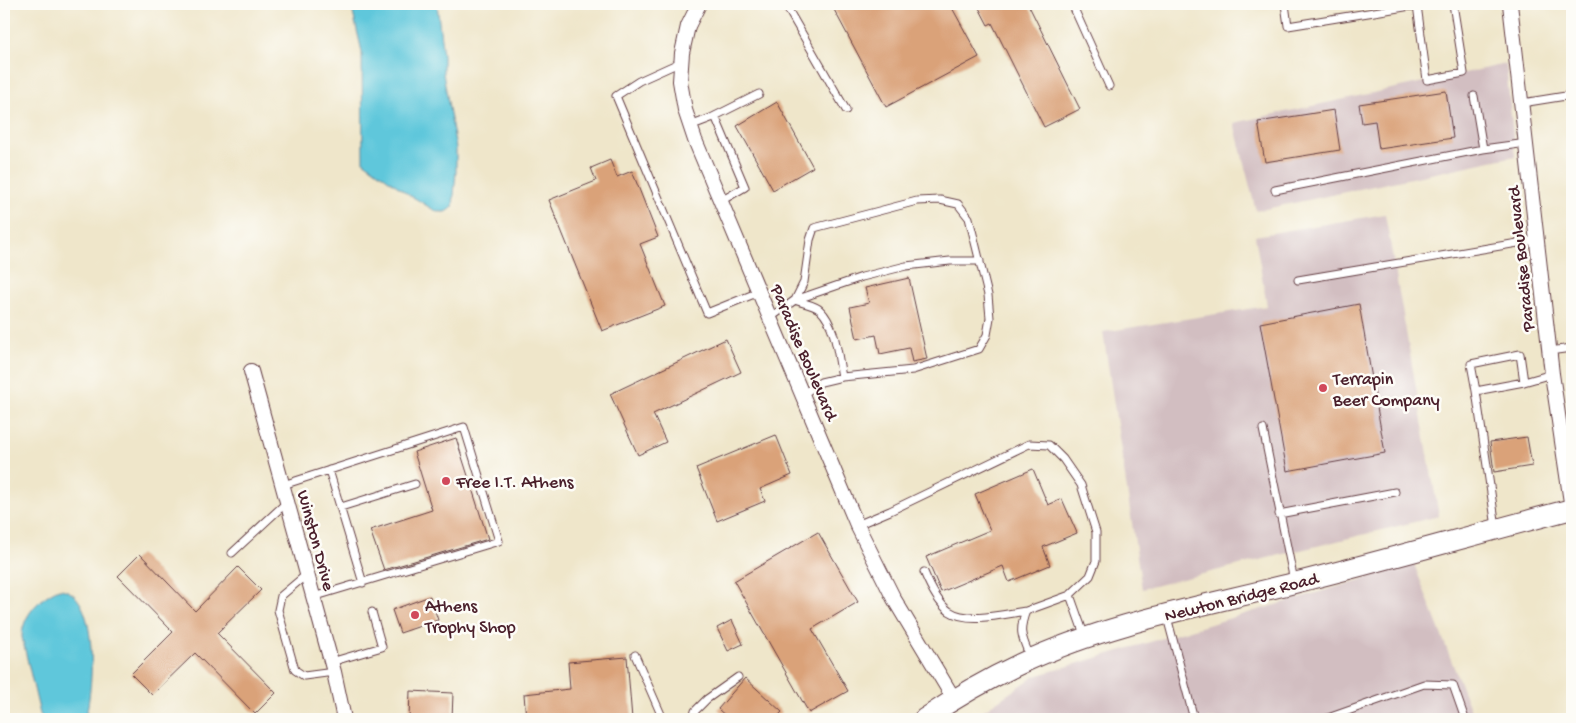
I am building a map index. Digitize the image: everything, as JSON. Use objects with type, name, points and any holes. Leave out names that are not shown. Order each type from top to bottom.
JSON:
[{"type":"main road","name":"Newton Bridge Road","points":[[924,719],[954,699],[1031,659],[1085,638],[1132,623],[1294,583],[1572,509]]},
{"type":"street","name":"Paradise Boulevard","points":[[699,4],[688,26],[681,62],[680,81],[690,126],[857,525],[894,599],[954,699]]},
{"type":"street","name":"Paradise Boulevard","points":[[1510,4],[1549,350],[1572,509]]},
{"type":"street","name":"Winston Drive","points":[[251,371],[332,667],[344,719]]},
{"type":"lane","points":[[785,4],[846,110]]},
{"type":"lane","points":[[1072,4],[1109,86]]},
{"type":"lane","points":[[1285,4],[1288,26],[1426,4]]},
{"type":"lane","points":[[1417,5],[1427,80],[1464,73],[1453,4]]},
{"type":"lane","points":[[681,62],[638,81],[616,96],[707,313],[759,292]]},
{"type":"lane","points":[[690,126],[760,94]]},
{"type":"lane","points":[[1522,103],[1572,95]]},
{"type":"lane","points":[[1474,96],[1483,149]]},
{"type":"lane","points":[[715,116],[745,187],[721,201]]},
{"type":"lane","points":[[1276,190],[1483,149],[1527,143]]},
{"type":"lane","points":[[795,300],[804,282],[810,240],[814,228],[917,201],[940,200],[958,204],[969,218],[988,295],[990,318],[987,335],[979,349],[913,370],[842,377],[822,382],[803,394]]},
{"type":"lane","points":[[1298,280],[1536,240]]},
{"type":"lane","points":[[770,318],[795,300],[862,277],[906,266],[950,261],[980,261]]},
{"type":"lane","points":[[795,300],[819,309],[825,316],[834,335],[842,377]]},
{"type":"lane","points":[[1549,350],[1572,348]]},
{"type":"lane","points":[[1496,528],[1471,364],[1520,354],[1524,382]]},
{"type":"lane","points":[[1476,391],[1524,382],[1552,374]]},
{"type":"lane","points":[[283,485],[464,427],[499,541],[313,597]]},
{"type":"lane","points":[[1263,429],[1294,583]]},
{"type":"lane","points":[[857,525],[1029,444],[1049,445],[1063,459],[1081,485],[1096,532],[1096,561],[1090,576],[1070,595],[1026,611],[968,617],[949,611],[932,590],[924,572]]},
{"type":"lane","points":[[329,470],[363,583]]},
{"type":"lane","points":[[341,507],[414,484]]},
{"type":"lane","points":[[1279,514],[1395,492]]},
{"type":"lane","points":[[232,553],[287,502]]},
{"type":"lane","points":[[307,574],[281,596],[278,610],[295,670],[304,676],[382,647],[372,612]]},
{"type":"lane","points":[[1070,595],[1085,638]]},
{"type":"lane","points":[[1026,611],[1020,626],[1022,639],[1031,659]]},
{"type":"lane","points":[[1167,614],[1194,719]]},
{"type":"lane","points":[[635,655],[663,719]]},
{"type":"lane","points":[[694,719],[695,711],[707,699],[738,677]]},
{"type":"lane","points":[[1325,719],[1424,684],[1453,685],[1465,719]]},
{"type":"shaded area","points":[[1506,64],[1515,156],[1256,211],[1234,123]]},
{"type":"shaded area","points":[[1385,214],[1439,516],[1142,589],[1103,332],[1267,306],[1255,236]]},
{"type":"shaded area","points":[[1414,564],[1474,719],[971,719],[1035,676]]},
{"type":"water","points":[[351,4],[437,4],[443,73],[456,148],[453,207],[448,211],[443,212],[432,209],[412,197],[363,161],[362,52]]},
{"type":"water","points":[[59,589],[73,594],[82,606],[88,624],[91,645],[91,667],[85,719],[43,719],[40,714],[22,637],[25,622],[33,608],[45,597]]},
{"type":"building","points":[[831,4],[950,4],[979,57],[886,107]]},
{"type":"building","points":[[977,4],[1028,4],[1080,109],[1044,127],[992,23],[988,25]]},
{"type":"building","points":[[1446,91],[1453,138],[1379,149],[1375,121],[1362,123],[1359,104]]},
{"type":"building","points":[[777,102],[813,167],[773,190],[737,126]]},
{"type":"building","points":[[1334,110],[1340,150],[1265,162],[1258,122]]},
{"type":"building","points":[[610,160],[617,177],[632,171],[658,237],[640,244],[665,306],[602,331],[549,200],[596,181],[591,168]]},
{"type":"building","points":[[909,278],[927,359],[912,362],[909,348],[880,354],[876,335],[857,339],[850,307],[869,303],[865,288]]},
{"type":"building","name":"Terrapin Beer Company","points":[[1359,304],[1385,453],[1287,471],[1260,323]]},
{"type":"building","points":[[726,339],[741,372],[653,414],[666,442],[638,455],[610,394]]},
{"type":"building","points":[[776,435],[792,475],[760,489],[765,501],[717,521],[696,468]]},
{"type":"building","points":[[1527,437],[1532,466],[1494,472],[1490,442]]},
{"type":"building","name":"Free I.T. Athens","points":[[456,438],[488,539],[384,570],[370,530],[432,510],[414,452]]},
{"type":"building","points":[[1033,469],[1048,505],[1062,499],[1077,533],[1043,547],[1050,565],[1009,582],[1003,566],[941,592],[926,557],[990,530],[975,494]]},
{"type":"building","points":[[818,532],[858,602],[812,629],[848,691],[809,713],[734,581]]},
{"type":"building","points":[[140,554],[195,611],[238,567],[261,590],[217,633],[276,693],[255,714],[195,653],[152,695],[131,674],[173,632],[118,576]]},
{"type":"building","name":"Athens Trophy Shop","points":[[430,596],[438,620],[400,633],[392,610]]},
{"type":"building","points":[[732,620],[743,644],[728,651],[717,628]]},
{"type":"building","points":[[627,657],[632,719],[526,719],[524,694],[570,689],[568,662]]},
{"type":"building","points":[[745,678],[782,712],[775,719],[729,719],[718,709]]},
{"type":"building","points":[[410,691],[453,693],[452,719],[409,719]]},
{"type":"place","name":"Terrapin Beer Company","points":[[1323,388]]},
{"type":"place","name":"Free I.T. Athens","points":[[446,481]]},
{"type":"place","name":"Athens Trophy Shop","points":[[415,615]]}]
